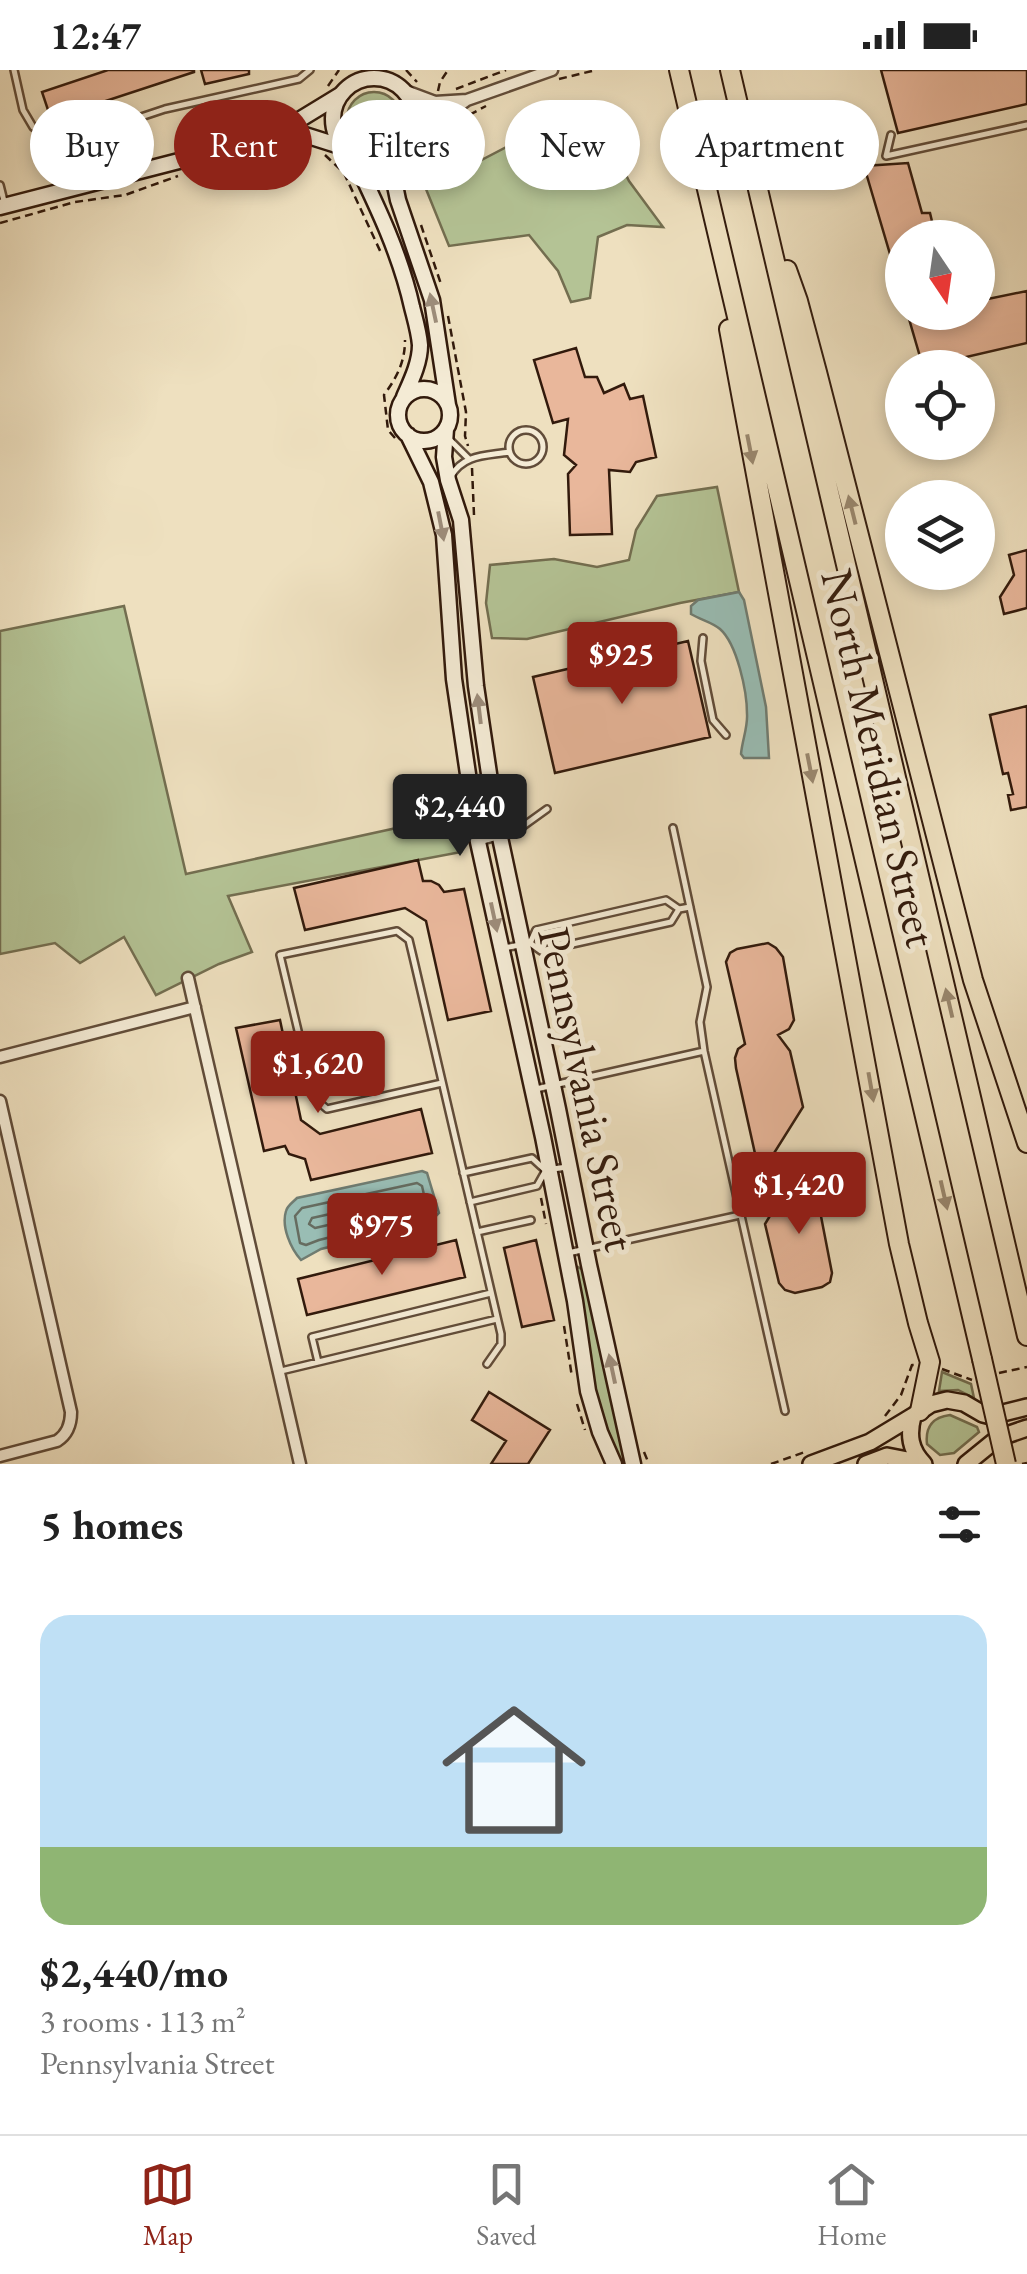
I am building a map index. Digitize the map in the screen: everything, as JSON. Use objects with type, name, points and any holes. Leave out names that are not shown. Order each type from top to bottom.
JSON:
[{"type":"highway","name":"North Meridian Street","points":[[679,70],[1006,1464]]},
{"type":"highway","name":"North Meridian Street","points":[[730,70],[1027,1336]]},
{"type":"highway","points":[[760,199],[798,300],[973,980],[1027,1143]]},
{"type":"highway","points":[[713,214],[734,358],[887,1182],[930,1362],[917,1414]]},
{"type":"main road","points":[[338,100],[354,70]]},
{"type":"main road","points":[[312,112],[360,80],[396,82]]},
{"type":"main road","points":[[2,207],[174,162]]},
{"type":"main road","points":[[367,190],[406,281],[420,346],[418,362],[398,408],[400,426],[408,435],[428,441],[446,431],[451,417],[432,300],[396,190]]},
{"type":"main road","points":[[404,398],[424,388],[441,394],[448,404]]},
{"type":"main road","name":"Pennsylvania Street","points":[[446,431],[444,456],[461,520],[476,686],[500,837],[526,944],[586,1250],[643,1463]]},
{"type":"main road","name":"Pennsylvania Street","points":[[408,435],[431,482],[444,535],[454,679],[478,842],[575,1301],[588,1391],[614,1464]]},
{"type":"main road","points":[[811,1464],[870,1442],[932,1404],[947,1400],[964,1403],[990,1416],[1027,1407]]},
{"type":"main road","points":[[917,1414],[910,1433],[923,1464]]},
{"type":"main road","points":[[966,1464],[998,1438],[1027,1428]]},
{"type":"main road","points":[[866,1464],[887,1456],[923,1464]]},
{"type":"street","points":[[467,100],[551,76]]},
{"type":"street","points":[[396,82],[430,100]]},
{"type":"street","points":[[188,978],[300,1464]]},
{"type":"street","points":[[0,1057],[195,1007]]},
{"type":"street","points":[[0,1101],[71,1412],[70,1426],[57,1441],[0,1456]]},
{"type":"lane","points":[[14,70],[24,110],[33,127],[46,135],[70,138],[166,109],[299,79],[310,70]]},
{"type":"lane","points":[[891,135],[886,156],[1027,125]]},
{"type":"lane","points":[[0,185],[2,207]]},
{"type":"lane","points":[[446,431],[468,458]]},
{"type":"lane","points":[[521,431],[536,434],[543,443],[542,455],[534,463],[522,464],[509,452],[512,438],[521,431]]},
{"type":"lane","points":[[448,480],[459,463],[468,458],[509,452]]},
{"type":"lane","points":[[703,638],[701,661],[714,720],[726,735]]},
{"type":"lane","points":[[478,842],[528,825],[547,810]]},
{"type":"lane","points":[[673,828],[707,987],[700,1022],[704,1052],[785,1410]]},
{"type":"lane","points":[[526,944],[536,930],[666,900],[679,909]]},
{"type":"lane","points":[[501,949],[526,944],[540,952],[672,922],[679,909],[690,906]]},
{"type":"lane","points":[[442,1083],[327,1109],[314,1098],[280,954],[396,931],[409,940],[497,1319],[501,1344],[488,1364]]},
{"type":"lane","points":[[532,1089],[704,1052]]},
{"type":"lane","points":[[463,1173],[532,1158],[548,1170]]},
{"type":"lane","points":[[470,1202],[537,1186],[548,1170],[570,1166]]},
{"type":"lane","points":[[565,1254],[740,1214]]},
{"type":"lane","points":[[477,1232],[530,1220]]},
{"type":"lane","points":[[318,1362],[312,1337],[491,1293]]},
{"type":"lane","points":[[278,1371],[497,1319]]},
{"type":"path","points":[[406,70],[418,83]]},
{"type":"path","points":[[438,91],[448,70]]},
{"type":"path","points":[[429,90],[446,92],[462,88],[506,70]]},
{"type":"path","points":[[551,76],[596,70]]},
{"type":"path","points":[[485,108],[498,101]]},
{"type":"path","points":[[0,223],[75,202],[135,192],[174,178]]},
{"type":"path","points":[[879,1420],[894,1407],[912,1365],[917,1365]]},
{"type":"path","points":[[771,1464],[818,1447]]},
{"type":"green space","points":[[364,94],[384,94],[393,100],[355,100]]},
{"type":"green space","points":[[505,148],[505,190],[636,190],[663,227],[627,225],[598,237],[590,298],[571,302],[558,271],[529,235],[449,246],[426,190],[485,190],[485,158]]},
{"type":"green space","points":[[717,487],[739,592],[527,639],[492,638],[486,603],[490,565],[554,559],[597,567],[629,560],[636,530],[657,496]]},
{"type":"green space","points":[[124,606],[186,874],[401,827],[449,809],[457,811],[461,852],[228,896],[252,952],[156,995],[124,937],[80,963],[55,943],[0,954],[0,631]]},
{"type":"green space","points":[[578,1267],[583,1270],[625,1464],[610,1437],[595,1389]]},
{"type":"green space","points":[[942,1372],[971,1384],[974,1398],[958,1390],[939,1391]]},
{"type":"green space","points":[[950,1415],[977,1427],[979,1432],[954,1453],[940,1455],[927,1444],[927,1433],[935,1421]]},
{"type":"water","points":[[739,592],[744,600],[766,707],[769,758],[744,758],[741,754],[747,704],[736,656],[720,629],[691,614],[691,606],[698,600]]},
{"type":"water","points":[[427,1173],[439,1213],[429,1223],[321,1249],[301,1260],[294,1250],[285,1217],[297,1198]]},
{"type":"building","points":[[108,70],[194,70],[109,100],[45,100],[42,92]]},
{"type":"building","points":[[201,70],[249,70],[249,74],[205,84]]},
{"type":"building","points":[[881,70],[1027,70],[1027,104],[898,133]]},
{"type":"building","points":[[908,163],[922,213],[930,213],[932,220],[885,220],[885,237],[871,190],[879,190],[879,165]]},
{"type":"building","points":[[1027,291],[1027,343],[995,350],[918,350],[912,330],[995,330],[995,298]]},
{"type":"building","points":[[576,348],[585,377],[597,377],[604,393],[624,384],[630,399],[643,396],[656,457],[636,462],[630,472],[609,470],[612,534],[570,535],[568,474],[576,465],[564,455],[568,419],[553,423],[534,360]]},
{"type":"building","points":[[1027,550],[1027,608],[1004,614],[1000,597],[1014,575],[1009,555]]},
{"type":"building","points":[[688,641],[710,737],[555,773],[533,677]]},
{"type":"building","points":[[1027,706],[1027,807],[1011,810],[1008,795],[1013,794],[1008,773],[1003,774],[990,715]]},
{"type":"building","points":[[418,860],[423,881],[439,885],[444,892],[464,889],[491,1011],[448,1020],[426,921],[405,908],[305,930],[294,888]]},
{"type":"building","points":[[768,943],[783,957],[794,1020],[789,1029],[778,1035],[790,1051],[803,1107],[771,1158],[760,1162],[736,1068],[738,1049],[745,1044],[726,962],[737,949]]},
{"type":"building","points":[[280,1020],[301,1120],[320,1134],[421,1109],[432,1153],[311,1180],[305,1159],[289,1154],[285,1146],[264,1151],[236,1028]]},
{"type":"building","points":[[804,1167],[813,1175],[832,1273],[830,1282],[822,1287],[795,1293],[779,1283],[765,1224],[797,1171]]},
{"type":"building","points":[[456,1240],[465,1277],[307,1315],[298,1279]]},
{"type":"building","points":[[536,1240],[554,1320],[522,1327],[504,1248]]},
{"type":"building","points":[[489,1392],[550,1430],[528,1464],[491,1464],[506,1441],[472,1420]]}]
